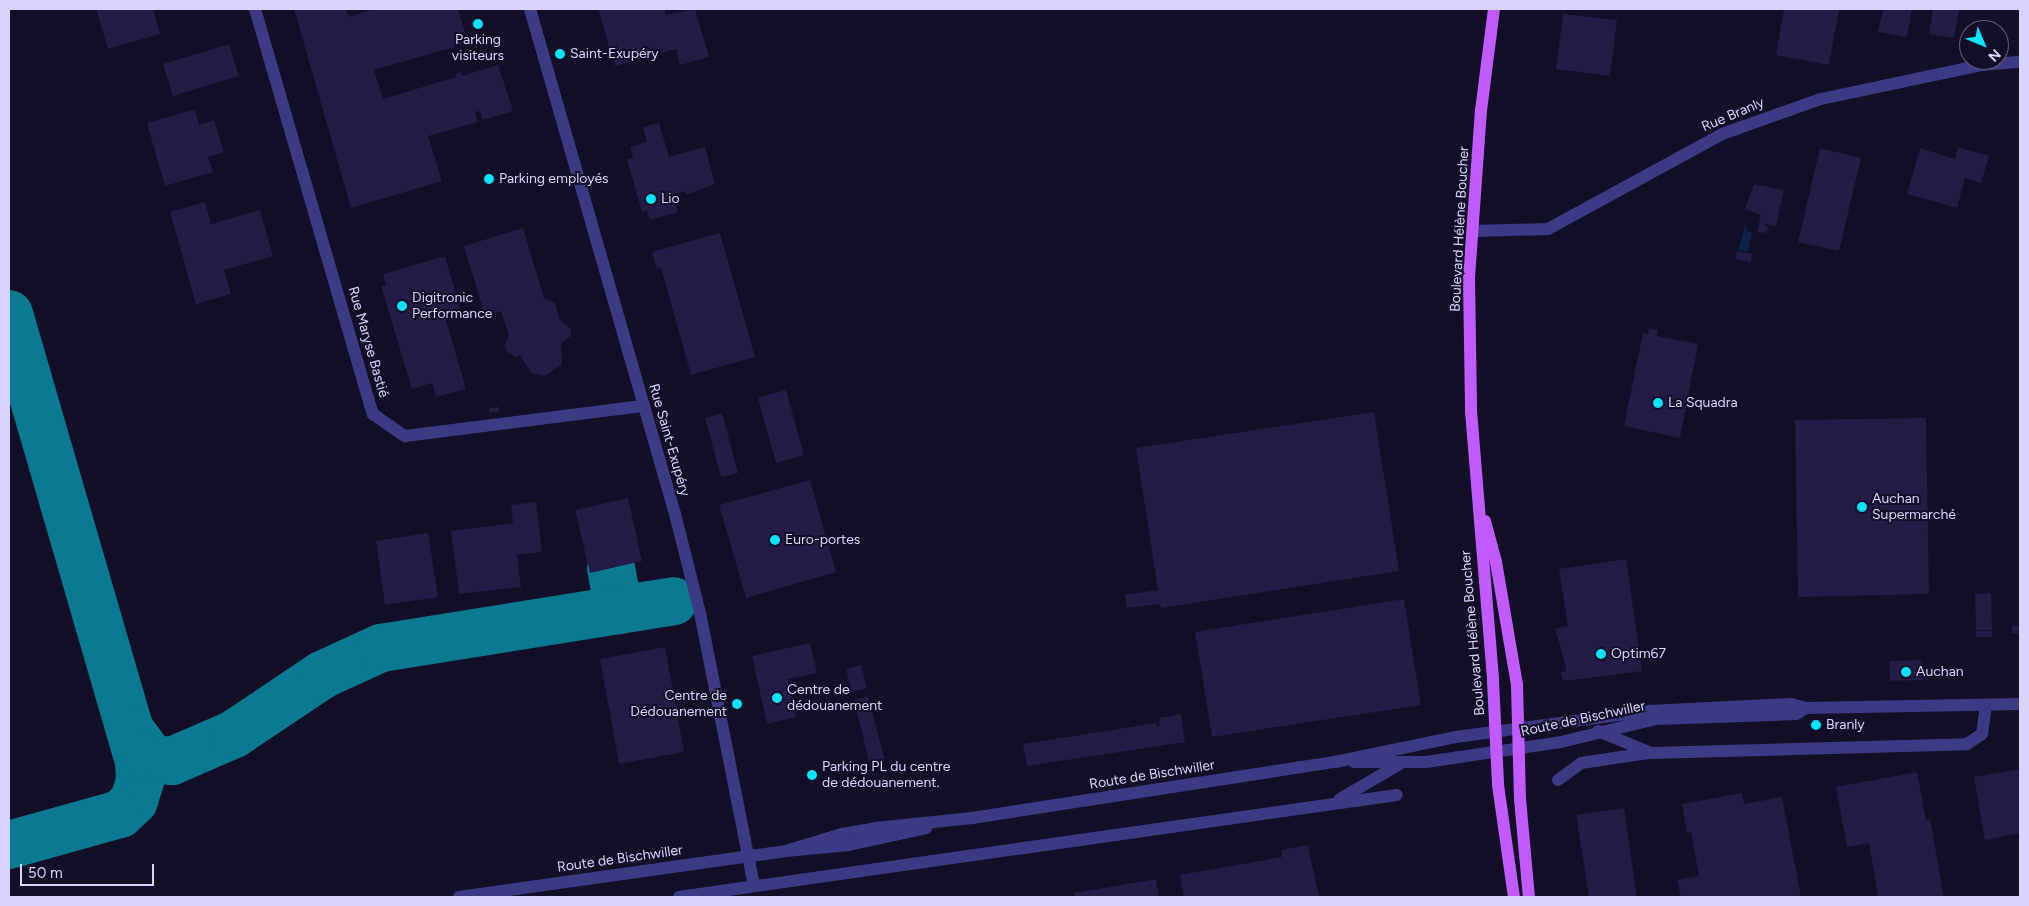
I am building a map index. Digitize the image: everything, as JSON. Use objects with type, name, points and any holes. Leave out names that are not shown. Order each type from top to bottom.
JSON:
[{"type":"main road","name":"Boulevard Hélène Boucher","points":[[1494,9],[1482,110],[1469,285],[1475,482],[1496,731],[1499,794],[1514,897]]},
{"type":"main road","name":"Boulevard Hélène Boucher","points":[[1475,482],[1499,581],[1520,728],[1520,791],[1528,897]]},
{"type":"street","name":"Rue Maryse Bastié","points":[[255,9],[373,414],[405,436],[644,406]]},
{"type":"street","name":"Rue Saint-Exupéry","points":[[530,9],[644,406],[700,613],[738,820],[749,856],[754,886]]},
{"type":"street","name":"Rue Branly","points":[[1473,230],[1548,229],[1722,134],[1821,99],[1982,65],[2020,62]]},
{"type":"street","name":"Route de Bischwiller","points":[[459,897],[786,851],[847,833],[972,818],[1336,762],[1376,752],[1520,728],[1683,708],[1790,704],[1806,708],[2020,704]]},
{"type":"street","points":[[1558,780],[1582,763],[1651,753],[1967,744],[1982,734],[1986,705]]},
{"type":"street","name":"Route de Bischwiller","points":[[1336,762],[1426,762],[1561,742],[1598,731],[1656,719],[1796,714],[1806,708]]},
{"type":"street","points":[[1598,731],[1651,753]]},
{"type":"street","points":[[1336,802],[1404,762]]},
{"type":"street","points":[[679,897],[1336,802],[1397,795]]},
{"type":"water","points":[[1745,226],[1747,231],[1752,232],[1748,252],[1738,250]]},
{"type":"building","points":[[96,9],[153,9],[160,34],[108,49]]},
{"type":"building","points":[[294,9],[346,9],[349,17],[374,9],[458,9],[468,43],[374,70],[383,99],[456,77],[455,74],[461,72],[462,76],[498,65],[513,111],[483,120],[480,111],[475,112],[478,122],[428,136],[442,181],[351,208]]},
{"type":"building","points":[[598,9],[664,9],[666,15],[695,9],[709,57],[680,65],[676,49],[615,66]]},
{"type":"building","points":[[1784,9],[1839,9],[1829,65],[1776,55]]},
{"type":"building","points":[[1883,9],[1912,9],[1907,37],[1878,32]]},
{"type":"building","points":[[1933,9],[1959,9],[1954,38],[1929,34]]},
{"type":"building","points":[[1563,14],[1617,20],[1610,76],[1556,69]]},
{"type":"building","points":[[229,44],[239,76],[173,96],[163,64]]},
{"type":"building","points":[[195,109],[199,125],[214,120],[224,152],[208,157],[213,172],[165,186],[147,123]]},
{"type":"building","points":[[659,123],[669,157],[705,147],[715,184],[686,195],[685,191],[673,195],[678,212],[650,220],[647,210],[642,212],[627,159],[633,158],[630,147],[647,142],[643,127]]},
{"type":"building","points":[[1958,147],[1989,156],[1981,183],[1965,178],[1957,208],[1907,194],[1920,148],[1955,159]]},
{"type":"building","points":[[1820,148],[1861,158],[1839,251],[1798,242]]},
{"type":"building","points":[[1754,184],[1784,190],[1776,226],[1765,224],[1769,230],[1764,233],[1757,232],[1761,215],[1745,209]]},
{"type":"building","points":[[205,202],[211,224],[260,210],[273,256],[224,270],[231,294],[196,304],[170,212]]},
{"type":"building","points":[[523,228],[544,298],[555,303],[560,320],[571,329],[571,336],[561,343],[562,364],[545,376],[531,373],[520,355],[515,357],[508,353],[504,346],[509,336],[501,311],[485,316],[464,246]]},
{"type":"building","points":[[720,233],[755,357],[691,375],[661,268],[657,269],[652,252]]},
{"type":"building","points":[[1737,251],[1752,254],[1751,262],[1735,259]]},
{"type":"building","points":[[445,256],[461,312],[445,317],[466,389],[436,397],[432,383],[412,389],[381,286],[386,285],[383,274]]},
{"type":"building","name":"La Squadra","points":[[1649,328],[1658,330],[1657,336],[1698,344],[1680,438],[1624,426],[1643,333],[1648,334]]},
{"type":"building","points":[[786,390],[804,455],[776,463],[758,398]]},
{"type":"building","points":[[499,407],[499,412],[490,413],[489,408]]},
{"type":"building","points":[[1374,412],[1399,571],[1161,608],[1160,604],[1127,608],[1125,595],[1158,590],[1136,448]]},
{"type":"building","points":[[722,413],[738,473],[721,477],[705,418]]},
{"type":"building","name":"Auchan Supermarché","points":[[1926,418],[1929,594],[1798,597],[1795,420]]},
{"type":"building","points":[[810,480],[836,572],[746,598],[719,505]]},
{"type":"building","points":[[628,498],[642,561],[590,573],[575,510]]},
{"type":"building","points":[[536,502],[542,552],[517,555],[521,587],[459,594],[451,531],[513,523],[511,505]]},
{"type":"building","points":[[428,533],[438,597],[385,605],[376,541]]},
{"type":"building","points":[[1626,559],[1642,671],[1563,681],[1561,672],[1566,671],[1566,666],[1555,629],[1568,626],[1559,569]]},
{"type":"building","points":[[1991,593],[1992,630],[1976,630],[1975,594]]},
{"type":"building","points":[[1404,599],[1421,705],[1212,737],[1195,632]]},
{"type":"building","points":[[2012,626],[2020,626],[2020,633],[2012,633]]},
{"type":"building","points":[[1976,631],[1992,631],[1992,637],[1976,637]]},
{"type":"building","name":"Centre de dédouanement","points":[[810,643],[817,673],[788,679],[796,717],[767,724],[752,656]]},
{"type":"building","points":[[665,647],[684,752],[619,764],[600,659]]},
{"type":"building","name":"Auchan","points":[[1922,660],[1923,680],[1890,681],[1889,661]]},
{"type":"building","points":[[861,665],[867,688],[852,692],[846,669]]},
{"type":"building","points":[[868,696],[885,761],[870,765],[854,700]]},
{"type":"building","points":[[1181,714],[1185,742],[1027,766],[1023,744],[1156,723],[1157,727],[1160,726],[1159,718]]},
{"type":"building","points":[[2020,769],[2020,833],[1985,840],[1974,777]]},
{"type":"building","points":[[1917,772],[1926,820],[1930,819],[1944,897],[1878,897],[1869,843],[1847,847],[1836,787]]},
{"type":"building","points":[[1742,793],[1744,804],[1782,797],[1801,897],[1681,897],[1677,880],[1699,876],[1691,832],[1687,833],[1682,804]]},
{"type":"building","points":[[1624,808],[1637,897],[1589,897],[1576,815]]},
{"type":"building","points":[[1308,845],[1319,897],[1184,897],[1180,875],[1282,857],[1281,850]]},
{"type":"building","points":[[1156,879],[1159,897],[1075,897],[1074,893]]},
{"type":"taxiway","points":[[9,314],[139,762],[140,781],[134,801],[120,814],[9,845]]},
{"type":"taxiway","points":[[611,568],[619,610]]},
{"type":"taxiway","points":[[130,730],[148,754],[155,759],[172,761],[234,734],[322,675],[381,648],[673,601]]},
{"type":"place","name":"Parking visiteurs","points":[[478,24]]},
{"type":"place","name":"Saint-Exupéry","points":[[560,54]]},
{"type":"place","name":"Parking employés","points":[[489,179]]},
{"type":"place","name":"Lio","points":[[651,199]]},
{"type":"place","name":"Digitronic Performance","points":[[402,306]]},
{"type":"place","name":"La Squadra","points":[[1658,403]]},
{"type":"place","name":"Auchan Supermarché","points":[[1862,507]]},
{"type":"place","name":"Euro-portes","points":[[775,540]]},
{"type":"place","name":"Optim67","points":[[1601,654]]},
{"type":"place","name":"Auchan","points":[[1906,672]]},
{"type":"place","name":"Centre de dédouanement","points":[[777,698]]},
{"type":"place","name":"Centre de Dédouanement","points":[[737,704]]},
{"type":"place","name":"Branly","points":[[1816,725]]},
{"type":"place","name":"Parking PL du centre de dédouanement.","points":[[812,775]]}]
